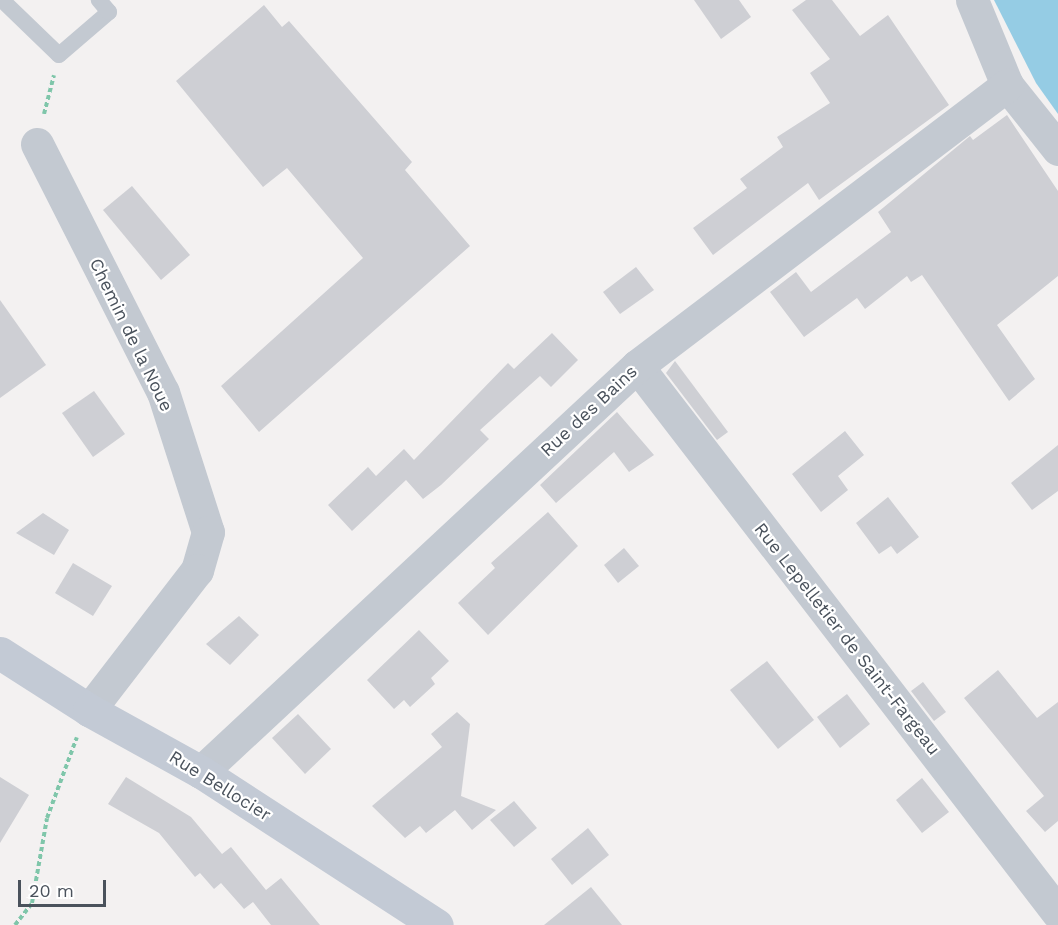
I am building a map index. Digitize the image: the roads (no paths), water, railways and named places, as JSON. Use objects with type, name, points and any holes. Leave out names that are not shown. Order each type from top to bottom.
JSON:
[{"type":"street","points":[[972,0],[1007,85],[1058,149]]},
{"type":"street","name":"Rue des Bains","points":[[201,772],[637,366],[1007,85]]},
{"type":"street","name":"Chemin de la Noue","points":[[37,144],[163,392],[208,532],[197,570],[89,710]]},
{"type":"street","name":"Rue Lepelletier de Saint-Fargeau","points":[[637,366],[1058,913]]},
{"type":"street","name":"Rue Bellocier","points":[[0,653],[89,710],[201,772],[437,925]]},
{"type":"lane","points":[[2,0],[59,55],[110,12],[99,0]]},
{"type":"water","points":[[994,0],[1058,0],[1058,114],[1036,83]]}]
